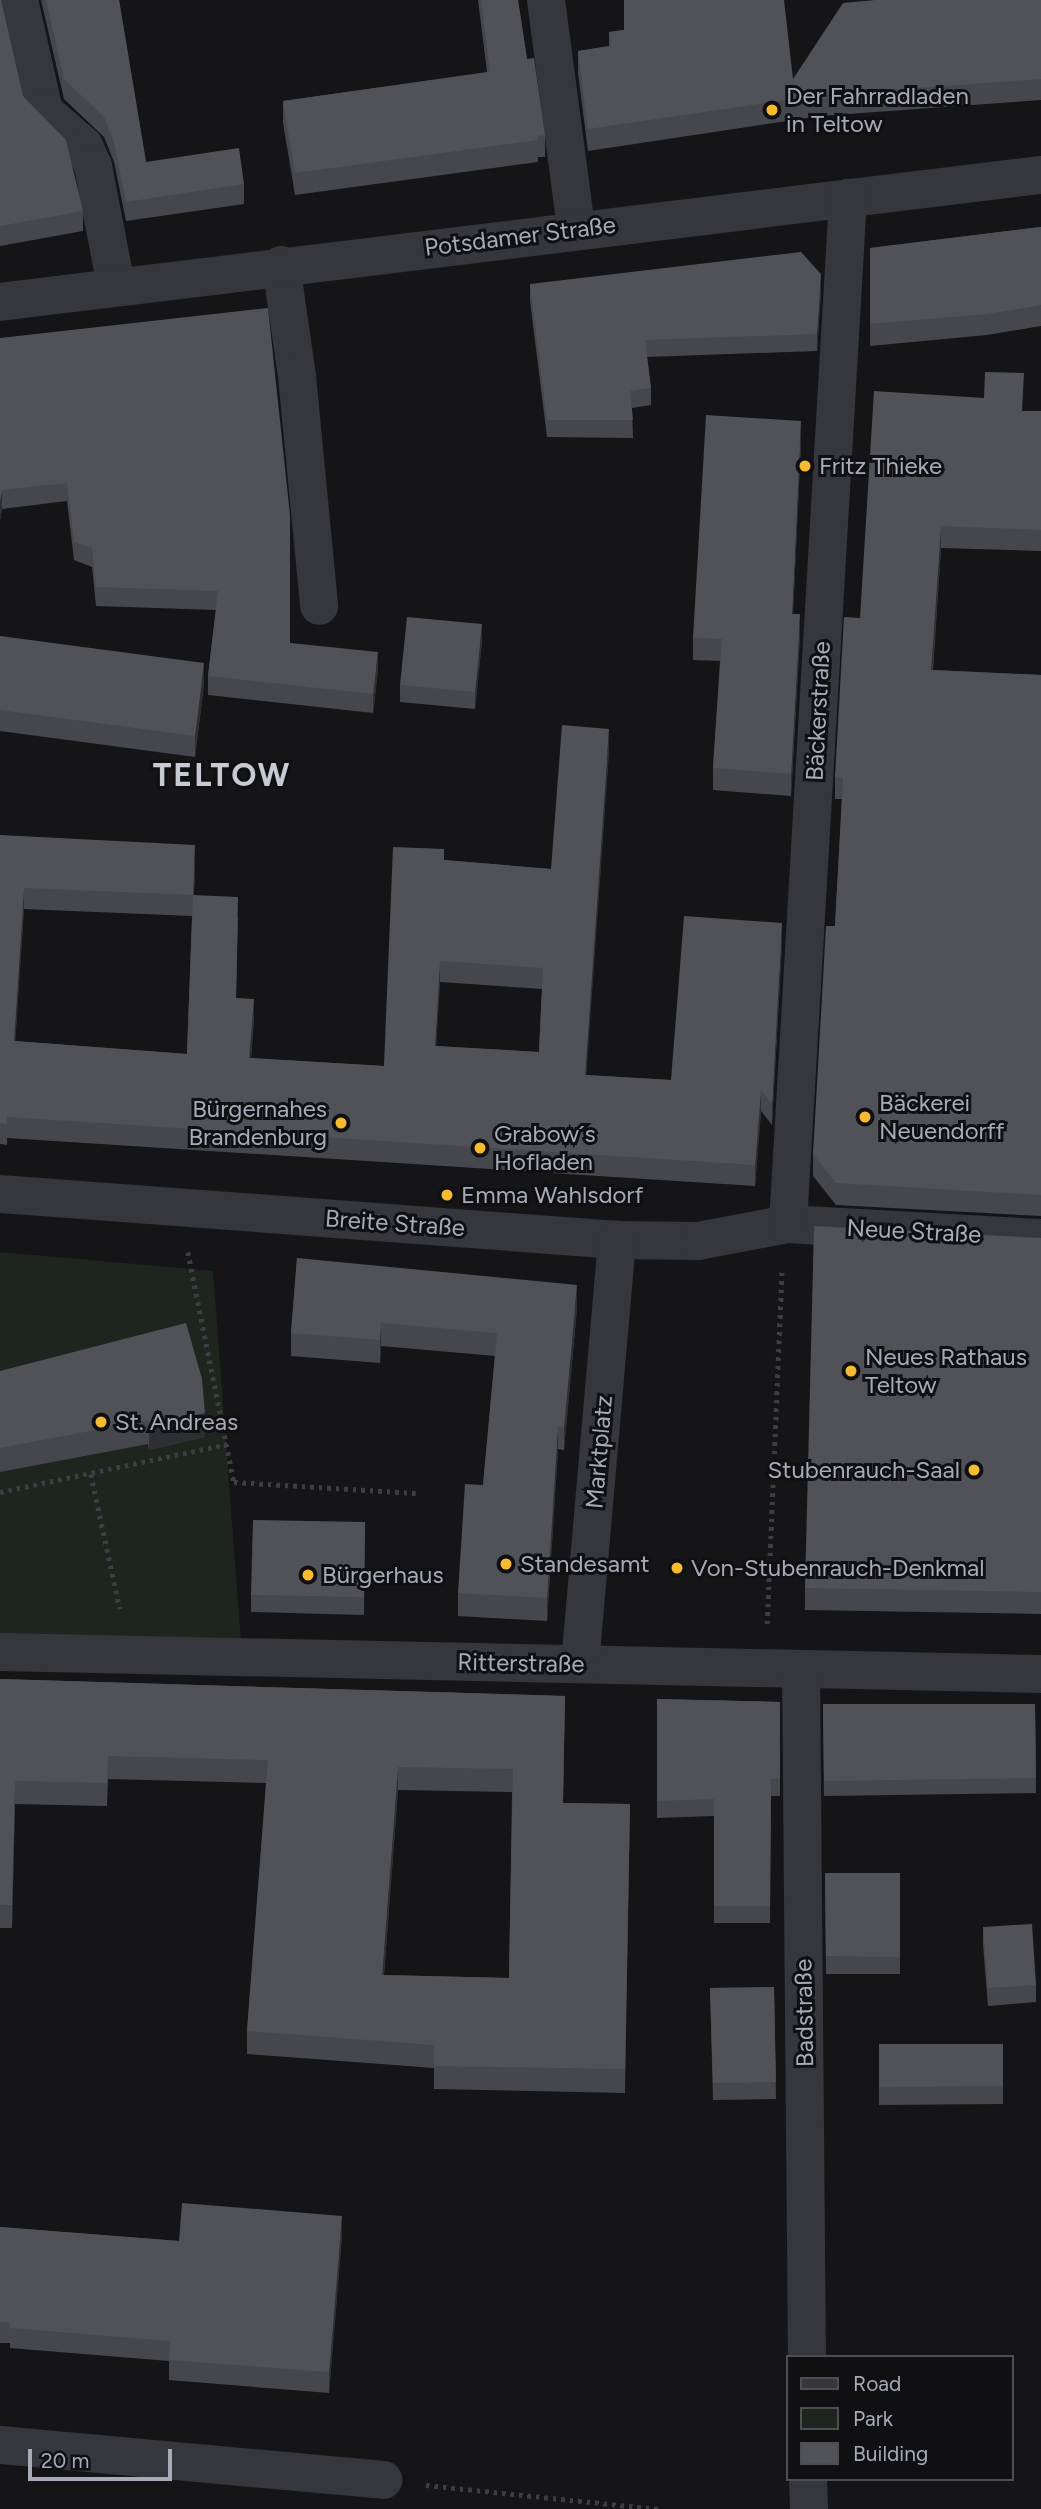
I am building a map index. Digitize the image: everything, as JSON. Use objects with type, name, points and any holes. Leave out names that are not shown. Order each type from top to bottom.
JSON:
[{"type":"street","points":[[19,0],[44,111],[84,146],[93,166],[116,286]]},
{"type":"street","points":[[545,0],[576,229]]},
{"type":"street","name":"Potsdamer Straße","points":[[0,302],[576,229],[1041,175]]},
{"type":"street","name":"Bäckerstraße","points":[[788,1224],[848,198]]},
{"type":"street","points":[[281,265],[297,376],[319,606]]},
{"type":"street","name":"Breite Straße","points":[[0,1194],[617,1240],[698,1241],[788,1224]]},
{"type":"street","name":"Neue Straße","points":[[788,1224],[1041,1238]]},
{"type":"street","name":"Marktplatz","points":[[580,1664],[617,1240]]},
{"type":"street","name":"Ritterstraße","points":[[0,1652],[1041,1674]]},
{"type":"street","name":"Badstraße","points":[[785,1670],[807,2355]]},
{"type":"street","points":[[0,2445],[383,2480]]},
{"type":"street","points":[[808,2481],[809,2509]]},
{"type":"path","points":[[178,1207],[234,1482],[416,1493]]},
{"type":"path","points":[[785,1670],[782,1271],[788,1224]]},
{"type":"path","points":[[0,1492],[227,1444]]},
{"type":"path","points":[[91,1474],[130,1655]]},
{"type":"path","points":[[383,2480],[658,2509]]},
{"type":"green space","points":[[0,1252],[213,1271],[241,1642],[0,1636]]},
{"type":"building","points":[[0,0],[23,96],[66,140],[83,211],[0,226]]},
{"type":"building","points":[[46,0],[119,0],[146,162],[239,148],[244,184],[126,202],[114,142],[104,117],[64,79]]},
{"type":"building","points":[[481,0],[518,0],[527,59],[534,58],[545,135],[537,136],[538,140],[295,173],[283,101],[490,72]]},
{"type":"building","points":[[624,0],[784,0],[793,79],[843,3],[875,0],[1041,0],[1041,79],[820,95],[588,129],[578,51],[611,46],[609,32],[624,30]]},
{"type":"building","points":[[1041,227],[1041,305],[987,314],[870,324],[870,248]]},
{"type":"building","points":[[801,252],[821,274],[817,334],[645,340],[651,388],[630,391],[633,420],[547,420],[530,284]]},
{"type":"building","points":[[268,308],[290,515],[290,643],[378,652],[373,694],[208,676],[218,591],[96,587],[92,548],[74,542],[67,483],[2,490],[0,501],[0,338]]},
{"type":"building","points":[[985,372],[1024,373],[1022,411],[1041,411],[1041,530],[941,526],[931,670],[1041,675],[1041,1195],[836,1183],[813,1154],[826,926],[835,926],[843,778],[835,777],[844,617],[860,618],[874,391],[984,398]]},
{"type":"building","points":[[706,415],[801,421],[792,614],[800,614],[791,774],[713,768],[722,639],[693,638]]},
{"type":"building","points":[[407,617],[482,624],[475,692],[400,685]]},
{"type":"building","points":[[0,636],[204,663],[195,736],[0,710]]},
{"type":"building","points":[[562,725],[609,729],[585,1075],[671,1080],[684,916],[782,923],[772,1104],[761,1090],[755,1165],[7,1117],[7,1124],[0,1123],[0,835],[195,845],[193,895],[238,897],[236,998],[254,999],[249,1058],[384,1066],[393,847],[444,849],[444,860],[551,869]],"holes":[[[24,888],[193,895],[187,1054],[14,1041]],[[440,961],[543,968],[539,1052],[435,1046]]]},
{"type":"building","points":[[814,1226],[1041,1238],[1041,1592],[805,1588]]},
{"type":"building","points":[[297,1258],[577,1285],[564,1427],[558,1426],[547,1598],[458,1593],[465,1484],[483,1485],[497,1333],[381,1323],[380,1340],[291,1333]]},
{"type":"building","name":"St. Andreas","points":[[186,1323],[202,1379],[205,1413],[149,1426],[148,1420],[0,1448],[0,1371]]},
{"type":"building","name":"Bürgerhaus","points":[[253,1520],[365,1522],[364,1597],[251,1595]]},
{"type":"building","points":[[0,1679],[565,1696],[563,1803],[630,1804],[625,2069],[434,2066],[434,2045],[247,2031],[268,1760],[108,1756],[107,1783],[15,1781],[12,1905],[0,1905]],"holes":[[[398,1767],[513,1769],[509,1978],[382,1975]]]},
{"type":"building","points":[[657,1699],[780,1702],[780,1779],[771,1779],[770,1906],[714,1906],[714,1799],[657,1801]]},
{"type":"building","points":[[823,1704],[1035,1704],[1036,1778],[824,1781]]},
{"type":"building","points":[[825,1873],[900,1873],[900,1957],[826,1956]]},
{"type":"building","points":[[1032,1924],[1036,1985],[988,1988],[983,1927]]},
{"type":"building","points":[[774,1987],[776,2082],[713,2083],[710,1988]]},
{"type":"building","points":[[879,2044],[1003,2044],[1003,2086],[879,2087]]},
{"type":"building","points":[[182,2203],[342,2216],[329,2372],[169,2360],[171,2341],[10,2328],[10,2323],[0,2322],[0,2227],[179,2241]]},
{"type":"place","name":"Der Fahrradladen in Teltow","points":[[772,110]]},
{"type":"place","name":"Fritz Thieke","points":[[805,466]]},
{"type":"place","name":"Bäckerei Neuendorff","points":[[865,1117]]},
{"type":"place","name":"Bürgernahes Brandenburg","points":[[341,1123]]},
{"type":"place","name":"Grabow´s Hofladen","points":[[480,1148]]},
{"type":"place","name":"Emma Wahlsdorf","points":[[447,1195]]},
{"type":"place","name":"Neues Rathaus Teltow","points":[[851,1371]]},
{"type":"place","name":"St. Andreas","points":[[101,1422]]},
{"type":"place","name":"Stubenrauch-Saal","points":[[974,1470]]},
{"type":"place","name":"Standesamt","points":[[506,1564]]},
{"type":"place","name":"Von-Stubenrauch-Denkmal","points":[[677,1568]]},
{"type":"place","name":"Bürgerhaus","points":[[308,1575]]},
{"type":"district","name":"TELTOW","points":[[222,775]]}]
